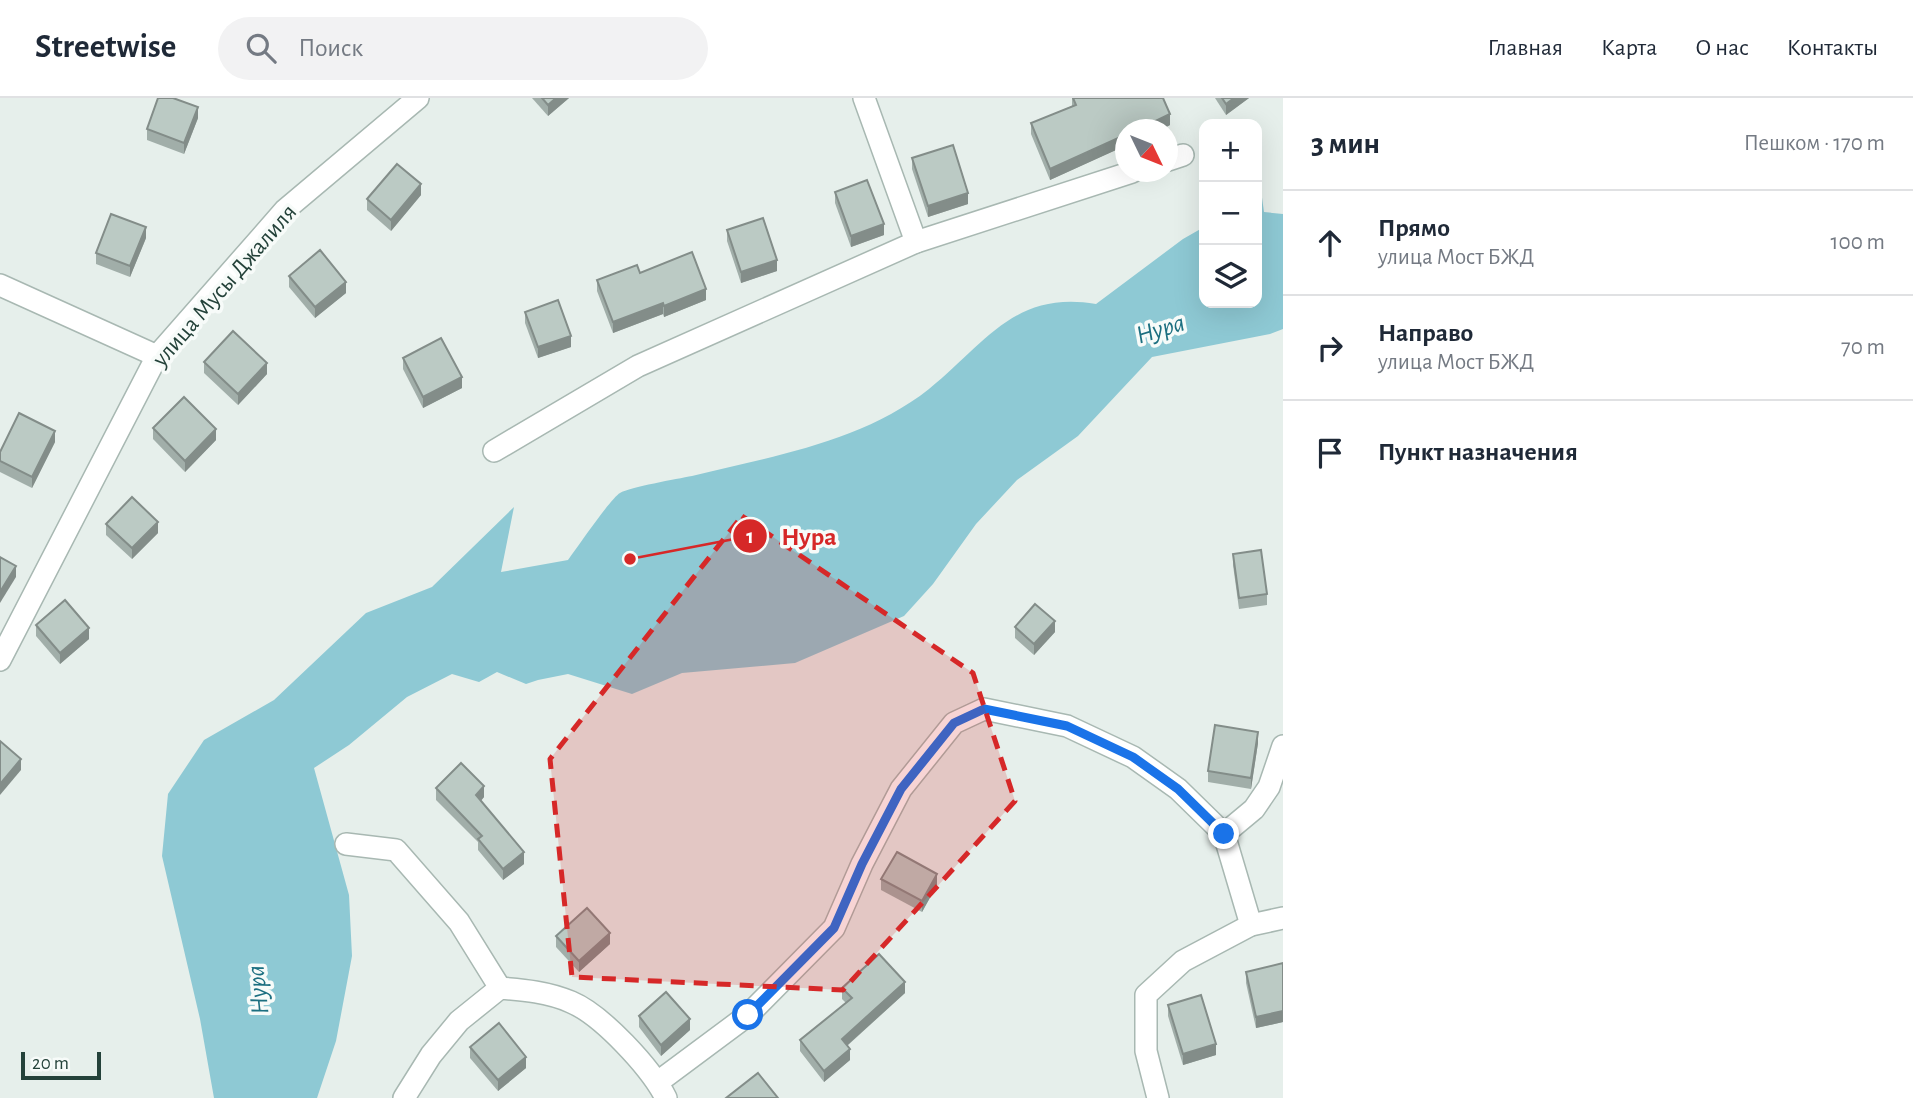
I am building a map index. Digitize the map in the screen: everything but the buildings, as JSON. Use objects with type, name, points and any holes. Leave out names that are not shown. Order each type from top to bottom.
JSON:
[{"type":"street","name":"улица Мусы Джалиля","points":[[0,660],[157,356],[285,210],[418,98]]},
{"type":"street","points":[[864,98],[916,242]]},
{"type":"street","points":[[495,452],[638,366],[916,242],[1115,178]]},
{"type":"street","points":[[0,285],[157,356]]},
{"type":"street","points":[[406,1097],[431,1055],[459,1021],[500,988],[528,990],[572,1002],[609,1028],[662,1090],[748,1015],[834,928],[862,864],[901,789],[954,723],[984,709],[1067,726],[1133,757],[1178,789],[1224,834],[1251,925]]},
{"type":"street","points":[[1224,834],[1254,809],[1269,787],[1283,746]]},
{"type":"street","points":[[346,844],[396,850],[459,922],[500,988]]},
{"type":"street","points":[[1158,1098],[1146,1051],[1146,995],[1183,961],[1251,925],[1283,918]]},
{"type":"highlighted area","points":[[742,516],[973,673],[1015,801],[843,990],[572,977],[550,759]]},
{"type":"water","points":[[1262,198],[1264,212],[1283,214],[1283,329],[1270,334],[1152,357],[1078,436],[1017,480],[976,524],[933,584],[904,616],[795,663],[682,673],[632,694],[568,674],[526,684],[497,672],[479,682],[452,674],[407,697],[349,745],[314,768],[349,895],[352,956],[336,1041],[317,1098],[214,1098],[200,1019],[162,856],[168,794],[204,740],[274,700],[366,613],[432,587],[514,507],[501,572],[568,560],[620,493],[785,454],[846,435],[875,422],[929,389],[1003,324],[1043,305],[1068,302],[1096,304],[1199,230],[1199,308],[1262,308]]},
{"type":"place","name":"Нура","points":[[630,559]]},
{"type":"route","points":[[748,1015],[834,928],[862,864],[901,789],[954,723],[984,709],[1067,726],[1133,757],[1178,789],[1224,834]]}]
